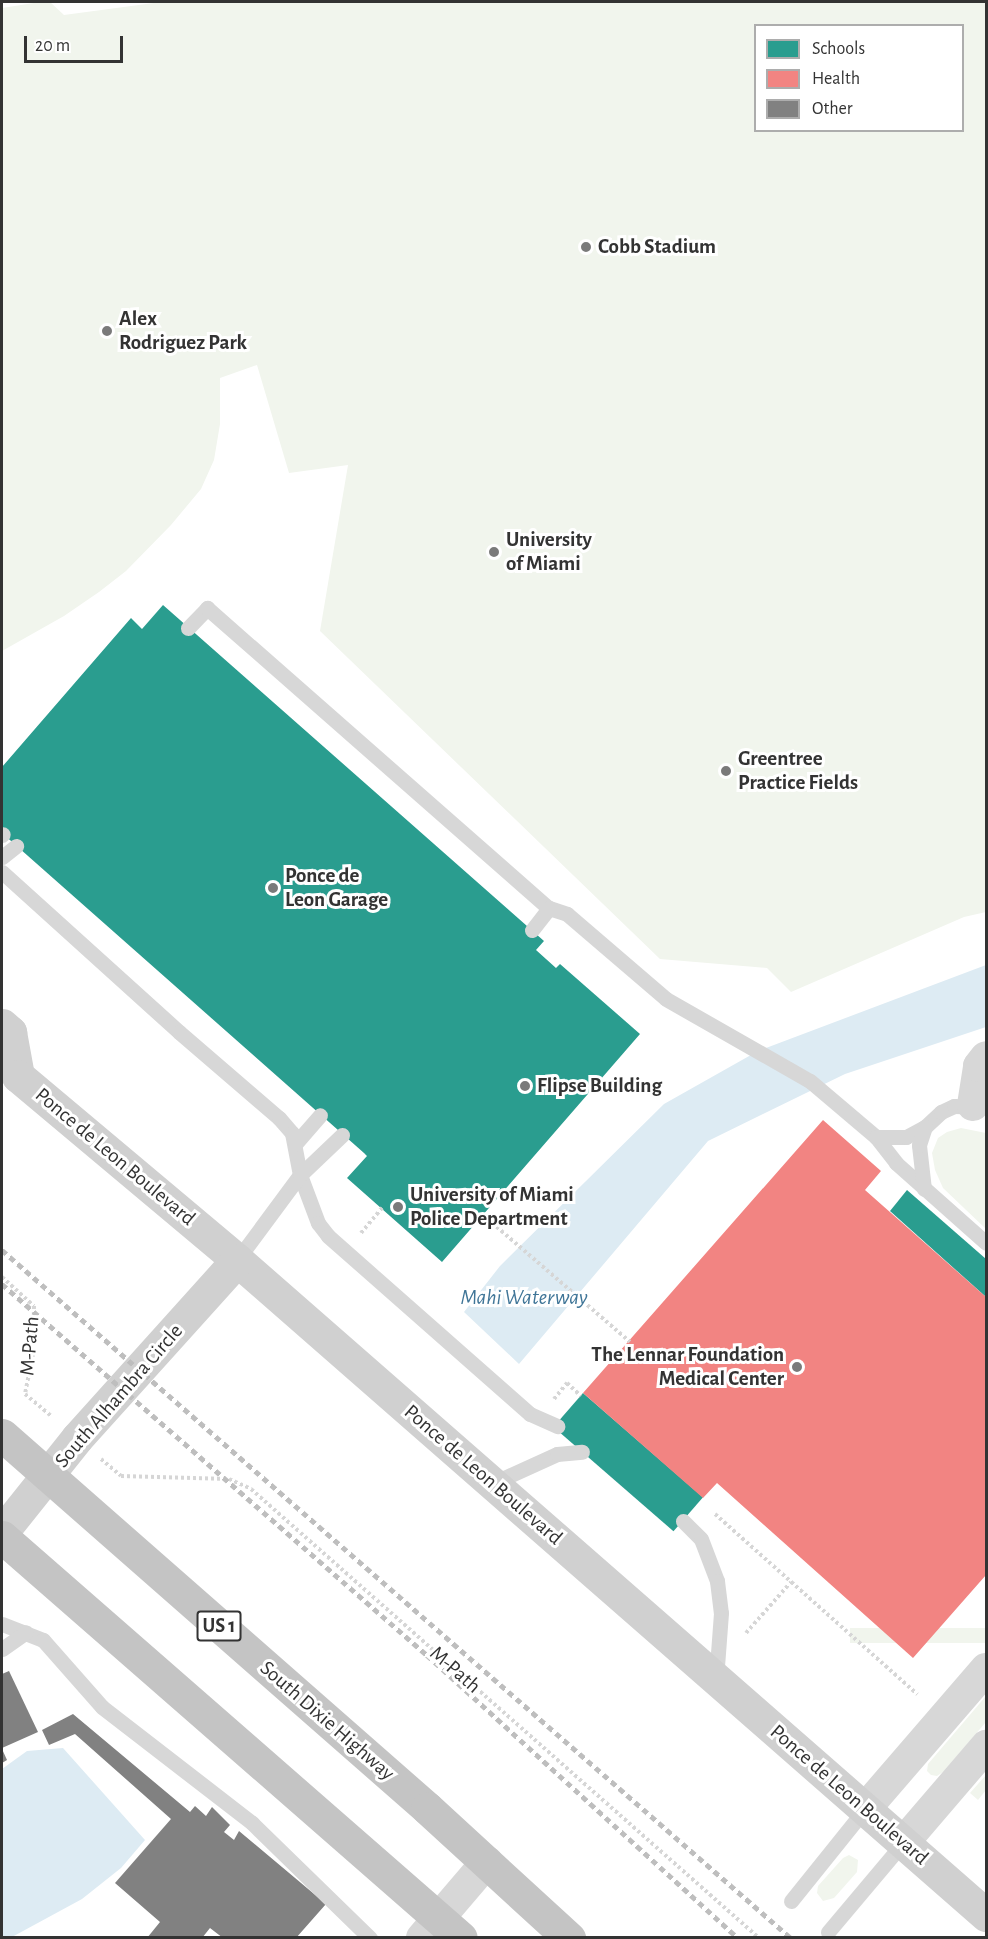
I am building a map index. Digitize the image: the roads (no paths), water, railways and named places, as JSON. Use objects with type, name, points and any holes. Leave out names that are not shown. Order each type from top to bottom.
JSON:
[{"type":"highway","name":"South Dixie Highway","points":[[2,1435],[487,1862],[569,1938]]},
{"type":"highway","points":[[2,1537],[440,1931]]},
{"type":"street","name":"Ponce de Leon Boulevard","points":[[2,1025],[10,1032],[10,1074],[237,1260],[987,1915]]},
{"type":"street","points":[[980,1107],[979,1066],[987,1057]]},
{"type":"street","name":"South Alhambra Circle","points":[[2,1532],[77,1438],[237,1260]]},
{"type":"street","points":[[865,1809],[987,1669]]},
{"type":"street","points":[[903,1843],[987,1746]]},
{"type":"street","points":[[440,1931],[487,1862]]},
{"type":"lane","points":[[188,628],[207,608],[549,908],[567,914],[666,999],[725,1035],[784,1064],[810,1081],[876,1137],[896,1163],[987,1243]]},
{"type":"lane","points":[[2,857],[16,846]]},
{"type":"lane","points":[[2,873],[292,1132],[300,1175],[318,1223],[328,1236],[530,1414],[557,1426]]},
{"type":"lane","points":[[532,930],[549,908]]},
{"type":"lane","points":[[876,1137],[906,1137],[925,1127],[941,1112],[954,1106],[980,1107]]},
{"type":"lane","points":[[295,1144],[320,1115]]},
{"type":"lane","points":[[924,1189],[919,1145],[925,1127]]},
{"type":"lane","points":[[237,1260],[300,1175],[342,1135]]},
{"type":"lane","points":[[493,1483],[557,1454],[582,1452]]},
{"type":"lane","points":[[683,1521],[701,1539],[717,1581],[721,1613],[716,1679]]},
{"type":"lane","points":[[2,1624],[43,1640],[102,1707],[252,1823],[370,1938]]},
{"type":"lane","points":[[2,1649],[26,1632]]},
{"type":"lane","points":[[791,1901],[865,1809]]},
{"type":"lane","points":[[828,1932],[903,1843]]},
{"type":"water","name":"Mahi Waterway","points":[[986,965],[986,1027],[845,1074],[708,1141],[519,1364],[464,1312],[500,1266],[664,1104],[758,1051]]},
{"type":"water","points":[[63,1748],[145,1840],[121,1868],[82,1899],[12,1937],[2,1937],[2,1769],[27,1751]]},
{"type":"railway","points":[[2,1250],[791,1938]]},
{"type":"railway","points":[[2,1284],[427,1655],[738,1938]]},
{"type":"place","name":"Cobb Stadium","points":[[586,247]]},
{"type":"place","name":"Alex Rodriguez Park","points":[[107,331]]},
{"type":"place","name":"University of Miami","points":[[494,552]]},
{"type":"place","name":"Greentree Practice Fields","points":[[726,771]]},
{"type":"place","name":"Ponce de Leon Garage","points":[[273,888]]},
{"type":"place","name":"Flipse Building","points":[[525,1086]]},
{"type":"place","name":"University of Miami Police Department","points":[[398,1207]]},
{"type":"place","name":"The Lennar Foundation Medical Center","points":[[797,1367]]}]
